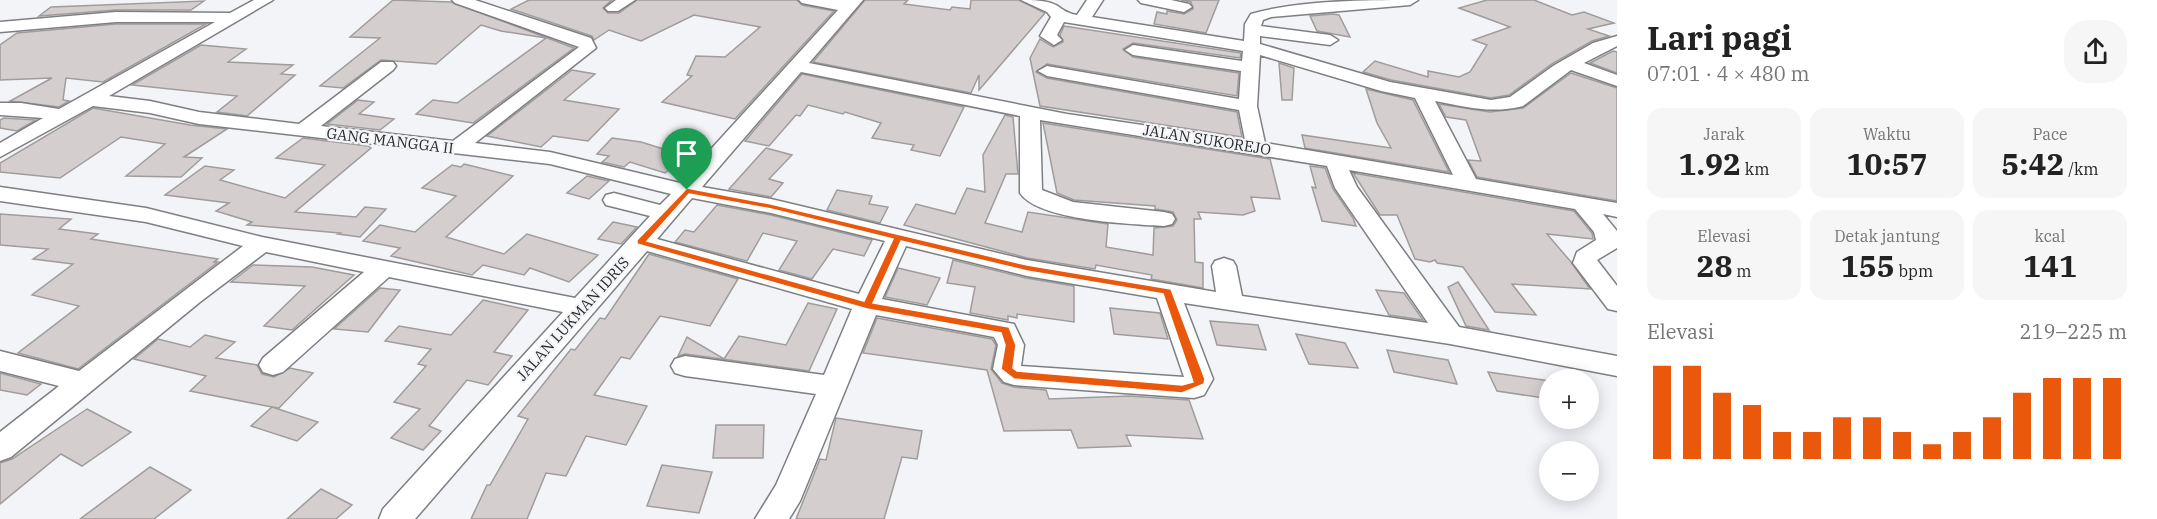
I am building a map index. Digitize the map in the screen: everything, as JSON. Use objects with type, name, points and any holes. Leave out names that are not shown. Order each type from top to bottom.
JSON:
[{"type":"street","points":[[128,17],[130,8],[142,0]]},
{"type":"street","points":[[0,151],[265,0]]},
{"type":"street","points":[[456,148],[588,48],[585,42],[556,30],[513,20],[460,0]]},
{"type":"street","points":[[613,8],[627,0]]},
{"type":"street","points":[[807,0],[852,3]]},
{"type":"street","points":[[1029,0],[1052,9],[1059,17],[1252,38],[1330,40]]},
{"type":"street","points":[[1082,20],[1095,0]]},
{"type":"street","points":[[1146,0],[1184,7]]},
{"type":"street","points":[[1256,148],[1248,106],[1252,38],[1257,16],[1410,0]]},
{"type":"street","name":"JALAN LUKMAN IDRIS","points":[[395,519],[852,3]]},
{"type":"street","points":[[0,27],[36,22],[175,15],[232,18]]},
{"type":"street","points":[[1054,40],[1048,36],[1059,17]]},
{"type":"street","points":[[1252,38],[1423,96],[1504,106],[1516,102],[1599,46],[1617,40]]},
{"type":"street","points":[[1133,50],[1251,67]]},
{"type":"street","points":[[1570,64],[1617,81]]},
{"type":"street","points":[[302,131],[387,66]]},
{"type":"street","name":"JALAN SUKOREJO","points":[[798,66],[1030,113],[1256,148],[1617,210]]},
{"type":"street","points":[[1047,71],[1248,106]]},
{"type":"street","points":[[1423,96],[1469,186]]},
{"type":"street","name":"GANG MANGGA II","points":[[92,100],[150,107],[199,118],[550,158],[771,207],[1027,268],[1230,302],[1450,335],[1617,366]]},
{"type":"street","points":[[0,110],[21,109],[64,116]]},
{"type":"street","points":[[1030,113],[1031,193],[1039,201],[1073,208],[1164,219]]},
{"type":"street","points":[[1336,163],[1346,188],[1450,335]]},
{"type":"street","points":[[0,194],[146,215],[262,244],[583,308]]},
{"type":"street","points":[[614,200],[666,214]]},
{"type":"street","points":[[1582,204],[1605,231],[1609,243],[1585,257],[1585,263],[1617,303]]},
{"type":"street","points":[[771,519],[789,492],[898,237]]},
{"type":"street","points":[[641,242],[867,305],[1005,330],[1011,345],[1007,369],[1014,375],[1194,388],[1199,379],[1167,291]]},
{"type":"street","points":[[0,449],[262,244]]},
{"type":"street","points":[[1224,266],[1230,302]]},
{"type":"street","points":[[273,365],[385,267]]},
{"type":"street","points":[[0,361],[83,382]]},
{"type":"street","points":[[686,366],[834,386]]},
{"type":"building","points":[[393,0],[451,2],[574,48],[473,123],[416,114],[433,100],[457,103],[546,38],[501,31],[481,25],[436,64],[381,60],[343,88],[320,86],[380,38],[350,37]]},
{"type":"building","points":[[529,0],[612,0],[603,8],[608,13],[619,13],[637,0],[797,0],[802,5],[834,11],[735,119],[662,102],[692,76],[687,75],[696,56],[725,57],[760,27],[694,15],[641,41],[609,30],[594,40],[592,36],[511,9]]},
{"type":"building","points":[[865,0],[908,0],[904,4],[950,10],[952,7],[970,9],[971,0],[1019,0],[1045,13],[979,90],[979,75],[971,93],[813,62]]},
{"type":"building","points":[[1181,0],[1219,0],[1206,33],[1154,24],[1157,12],[1184,14],[1193,9],[1191,2]]},
{"type":"building","points":[[1487,0],[1534,0],[1572,15],[1584,12],[1614,23],[1588,29],[1609,36],[1592,41],[1552,64],[1509,95],[1491,98],[1391,80],[1363,72],[1375,61],[1428,77],[1428,71],[1459,77],[1470,72],[1487,45],[1473,40],[1510,27],[1459,8]]},
{"type":"building","points":[[204,1],[191,10],[116,10],[39,16],[51,7]]},
{"type":"building","points":[[1339,15],[1350,37],[1317,31],[1310,16]]},
{"type":"building","points":[[116,24],[206,24],[103,82],[66,78],[63,100],[69,101],[59,107],[10,101],[52,78],[0,80],[0,45],[17,33]]},
{"type":"building","points":[[1064,26],[1241,53],[1240,58],[1133,43],[1123,49],[1133,57],[1239,73],[1237,96],[1047,64],[1036,72],[1047,78],[1237,112],[1242,137],[1040,106],[1030,58],[1040,39],[1053,47],[1063,42],[1060,35]]},
{"type":"building","points":[[201,45],[246,49],[228,62],[293,65],[281,74],[295,75],[247,116],[217,112],[237,96],[132,85]]},
{"type":"building","points":[[1613,51],[1617,52],[1617,73],[1590,63]]},
{"type":"building","points":[[1279,63],[1294,68],[1292,100],[1282,100]]},
{"type":"building","points":[[572,70],[595,74],[564,100],[619,109],[588,141],[553,136],[541,147],[487,136]]},
{"type":"building","points":[[1571,73],[1617,88],[1617,201],[1477,177],[1468,160],[1481,161],[1466,120],[1446,117],[1439,104],[1490,112],[1523,108]]},
{"type":"building","points":[[802,74],[964,107],[940,156],[911,150],[914,145],[872,138],[881,123],[845,112],[843,114],[808,105],[800,116],[796,115],[769,146],[745,141]]},
{"type":"building","points":[[1366,89],[1413,100],[1449,172],[1305,148],[1302,135],[1391,148],[1377,123]]},
{"type":"building","points":[[358,100],[374,102],[359,114],[394,119],[380,130],[327,124]]},
{"type":"building","points":[[93,108],[227,129],[184,157],[202,158],[181,177],[126,176],[165,144],[121,137],[60,178],[0,172],[0,163]]},
{"type":"building","points":[[1005,115],[1013,117],[1018,174],[1006,174],[985,223],[1022,232],[1028,212],[1108,224],[1106,247],[1153,255],[1154,228],[1173,226],[1177,220],[1173,212],[1155,209],[1155,206],[1074,200],[1057,193],[1043,123],[1270,159],[1280,199],[1251,197],[1255,211],[1243,215],[1198,212],[1201,219],[1194,219],[1195,262],[1203,263],[1203,288],[1151,279],[1152,275],[1096,265],[1095,269],[1027,258],[904,225],[916,204],[955,214],[967,188],[985,192],[983,155]]},
{"type":"building","points":[[4,118],[36,120],[17,131],[0,128],[0,120]]},
{"type":"building","points":[[303,138],[371,148],[295,212],[356,217],[365,207],[386,209],[360,237],[338,234],[340,233],[247,225],[252,222],[216,211],[229,203],[165,195],[205,166],[234,170],[220,180],[285,198],[325,165],[276,158]]},
{"type":"building","points":[[612,138],[641,142],[686,156],[665,173],[630,162],[624,167],[602,162],[609,156],[597,154]]},
{"type":"building","points":[[766,148],[792,155],[769,179],[783,183],[771,197],[729,189]]},
{"type":"building","points":[[464,164],[513,176],[446,237],[504,254],[527,234],[598,255],[569,282],[530,268],[524,275],[483,265],[472,275],[391,256],[400,248],[363,241],[380,225],[415,232],[456,196],[422,188],[452,165],[461,167]]},
{"type":"building","points":[[1310,166],[1325,168],[1333,189],[1356,226],[1322,221],[1312,187],[1316,188]]},
{"type":"building","points":[[1353,173],[1574,211],[1592,233],[1593,239],[1547,234],[1590,289],[1512,284],[1536,315],[1495,312],[1463,267],[1437,263],[1435,260],[1430,262],[1415,259],[1397,215],[1380,215]]},
{"type":"building","points":[[587,176],[609,181],[589,199],[567,193]]},
{"type":"building","points":[[837,190],[872,196],[869,204],[888,207],[880,223],[827,210]]},
{"type":"building","points":[[717,205],[771,215],[872,240],[864,256],[833,249],[812,279],[779,270],[797,241],[763,233],[747,261],[675,242],[685,230],[694,232]]},
{"type":"building","points":[[0,214],[71,219],[59,229],[98,234],[91,239],[218,259],[214,262],[218,262],[78,369],[18,353],[79,306],[32,295],[73,264],[33,259],[48,249],[0,245]]},
{"type":"building","points":[[613,222],[637,227],[621,244],[598,239]]},
{"type":"building","points":[[649,254],[738,279],[710,326],[660,316],[630,359],[621,357],[594,395],[647,406],[626,445],[586,436],[566,476],[546,473],[527,519],[471,519],[487,485],[490,485],[528,419],[518,416],[571,349],[575,350],[600,318],[605,319]]},
{"type":"building","points":[[953,260],[1026,278],[1074,286],[1074,322],[1017,314],[1017,318],[1008,316],[1008,320],[970,313],[975,287],[947,283]]},
{"type":"building","points":[[253,265],[312,267],[354,275],[292,330],[264,326],[305,286],[231,282]]},
{"type":"building","points":[[898,268],[940,278],[927,305],[885,297]]},
{"type":"building","points":[[1458,282],[1489,330],[1466,326],[1448,287]]},
{"type":"building","points":[[380,288],[400,290],[368,332],[334,329]]},
{"type":"building","points":[[1376,290],[1404,293],[1423,320],[1389,315]]},
{"type":"building","points":[[483,300],[528,310],[494,352],[512,356],[488,385],[467,380],[429,426],[441,431],[423,450],[391,438],[420,409],[394,402],[426,366],[418,364],[431,349],[385,341],[399,326],[451,335]]},
{"type":"building","points":[[808,303],[837,309],[809,371],[685,354],[678,356],[687,337],[724,359],[739,336],[786,345]]},
{"type":"building","points":[[1110,308],[1160,313],[1168,339],[1114,334]]},
{"type":"building","points":[[877,318],[992,339],[996,345],[991,369],[1002,383],[1014,387],[1046,390],[1049,399],[1129,396],[1189,400],[1203,439],[1126,435],[1131,446],[1078,448],[1071,430],[1004,431],[987,370],[863,353]]},
{"type":"building","points":[[1210,321],[1258,325],[1266,350],[1217,345]]},
{"type":"building","points":[[1296,334],[1345,343],[1358,368],[1309,364]]},
{"type":"building","points":[[205,335],[235,342],[216,358],[257,365],[262,374],[274,377],[290,368],[313,373],[279,408],[190,391],[206,376],[134,359],[158,339],[190,347]]},
{"type":"building","points":[[1387,350],[1448,360],[1457,384],[1394,372]]},
{"type":"building","points":[[1488,372],[1539,379],[1539,397],[1497,391]]},
{"type":"building","points":[[0,373],[41,384],[27,395],[0,390]]},
{"type":"building","points":[[272,407],[318,422],[297,441],[251,426]]},
{"type":"building","points":[[87,409],[131,432],[82,466],[61,454],[0,504],[0,463],[12,459]]},
{"type":"building","points":[[836,418],[922,431],[917,459],[902,457],[884,519],[796,519],[820,459],[826,460]]},
{"type":"building","points":[[716,425],[764,425],[763,458],[713,458]]},
{"type":"building","points":[[662,465],[712,472],[699,513],[647,506]]},
{"type":"building","points":[[150,467],[191,490],[154,519],[80,519]]},
{"type":"building","points":[[321,489],[352,505],[336,519],[287,519]]},
{"type":"route","points":[[687,190],[641,242],[867,305],[898,237],[1027,268],[1167,291],[1199,379],[1198,384],[1194,388],[1182,389],[1014,375],[1007,369],[1011,345],[1009,334],[1005,330],[867,305],[898,237],[687,190]]}]
